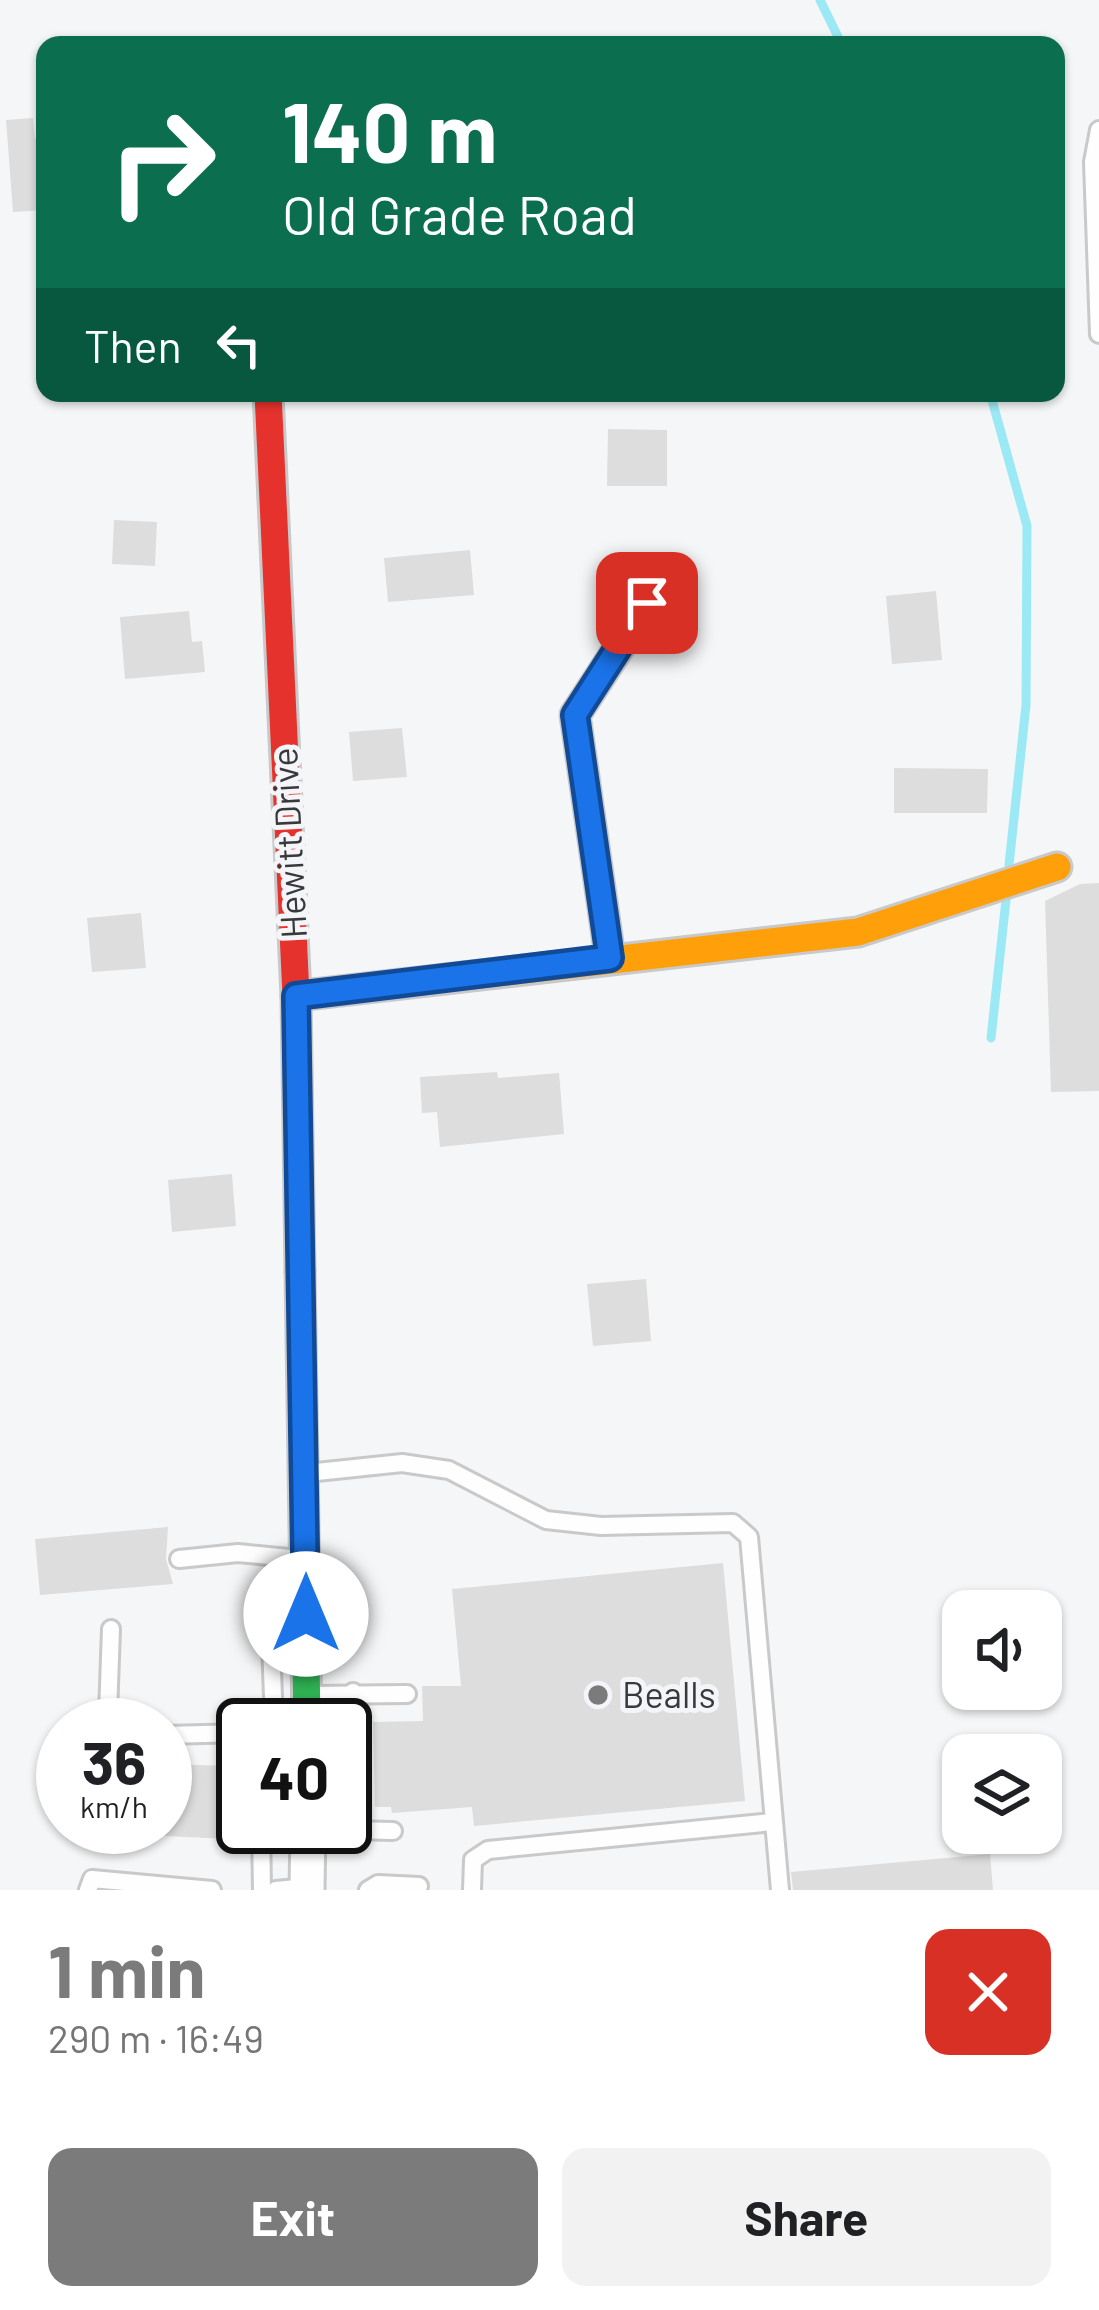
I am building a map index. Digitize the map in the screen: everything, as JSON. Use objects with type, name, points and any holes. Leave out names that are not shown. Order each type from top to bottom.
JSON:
[{"type":"street","name":"Hewitt Drive","points":[[268,402],[296,996],[307,1695]]},
{"type":"street","points":[[610,958],[575,715],[647,603]]},
{"type":"street","points":[[296,996],[858,932],[1057,867]]},
{"type":"street","points":[[297,1889],[303,1854]]},
{"type":"lane","points":[[1099,130],[1093,162],[1099,334]]},
{"type":"lane","points":[[305,1473],[402,1463],[449,1470],[546,1520],[601,1526],[733,1523],[749,1537],[780,1890]]},
{"type":"lane","points":[[179,1558],[285,1554],[306,1561]]},
{"type":"lane","points":[[273,1698],[270,1614],[306,1614]]},
{"type":"lane","points":[[109,1698],[111,1629]]},
{"type":"lane","points":[[353,1692],[353,1698]]},
{"type":"lane","points":[[307,1695],[407,1694]]},
{"type":"lane","points":[[472,1890],[473,1860],[488,1850],[773,1822]]},
{"type":"lane","points":[[372,1830],[393,1831]]},
{"type":"lane","points":[[261,1854],[262,1890]]},
{"type":"lane","points":[[88,1890],[92,1879],[212,1890]]},
{"type":"lane","points":[[368,1890],[378,1884],[419,1886]]},
{"type":"building","points":[[33,118],[36,211],[13,212],[6,120]]},
{"type":"building","points":[[608,429],[667,430],[667,486],[607,486]]},
{"type":"building","points":[[114,520],[157,522],[155,566],[112,564]]},
{"type":"building","points":[[470,550],[474,595],[388,602],[384,558]]},
{"type":"building","points":[[936,591],[942,660],[892,664],[886,596]]},
{"type":"building","points":[[189,611],[192,642],[202,641],[205,672],[125,679],[120,617]]},
{"type":"building","points":[[402,728],[407,777],[353,781],[349,732]]},
{"type":"building","points":[[894,768],[988,769],[987,813],[894,813]]},
{"type":"building","points":[[1099,883],[1099,1091],[1051,1092],[1045,901],[1080,884]]},
{"type":"building","points":[[141,913],[146,968],[92,972],[87,918]]},
{"type":"building","points":[[497,1072],[498,1078],[559,1073],[564,1134],[440,1147],[437,1112],[422,1113],[420,1077]]},
{"type":"building","points":[[232,1174],[236,1226],[172,1232],[168,1180]]},
{"type":"building","points":[[646,1279],[651,1341],[593,1346],[587,1284]]},
{"type":"building","points":[[168,1527],[166,1559],[173,1584],[40,1595],[35,1539]]},
{"type":"building","name":"Bealls","points":[[723,1563],[745,1801],[474,1826],[472,1807],[392,1813],[391,1807],[375,1807],[373,1722],[423,1721],[422,1686],[461,1686],[452,1589]]},
{"type":"building","points":[[192,1765],[216,1766],[216,1838],[192,1837]]},
{"type":"building","points":[[990,1854],[993,1890],[793,1890],[791,1872]]},
{"type":"waterway","points":[[820,0],[838,36]]},
{"type":"waterway","points":[[993,402],[1027,526],[1026,705],[1009,865]]},
{"type":"waterway","points":[[991,1038],[1006,900]]},
{"type":"traffic: fast","points":[[610,957],[575,715],[648,603]]},
{"type":"traffic: fast","points":[[300,1271],[307,1698]]},
{"type":"traffic: slow","points":[[296,996],[858,932],[1057,867]]},
{"type":"traffic: jam","points":[[268,402],[296,996],[300,1271]]},
{"type":"place","name":"Bealls","points":[[598,1695]]},
{"type":"route","points":[[306,1614],[296,996],[610,958],[575,715],[647,603]]}]
